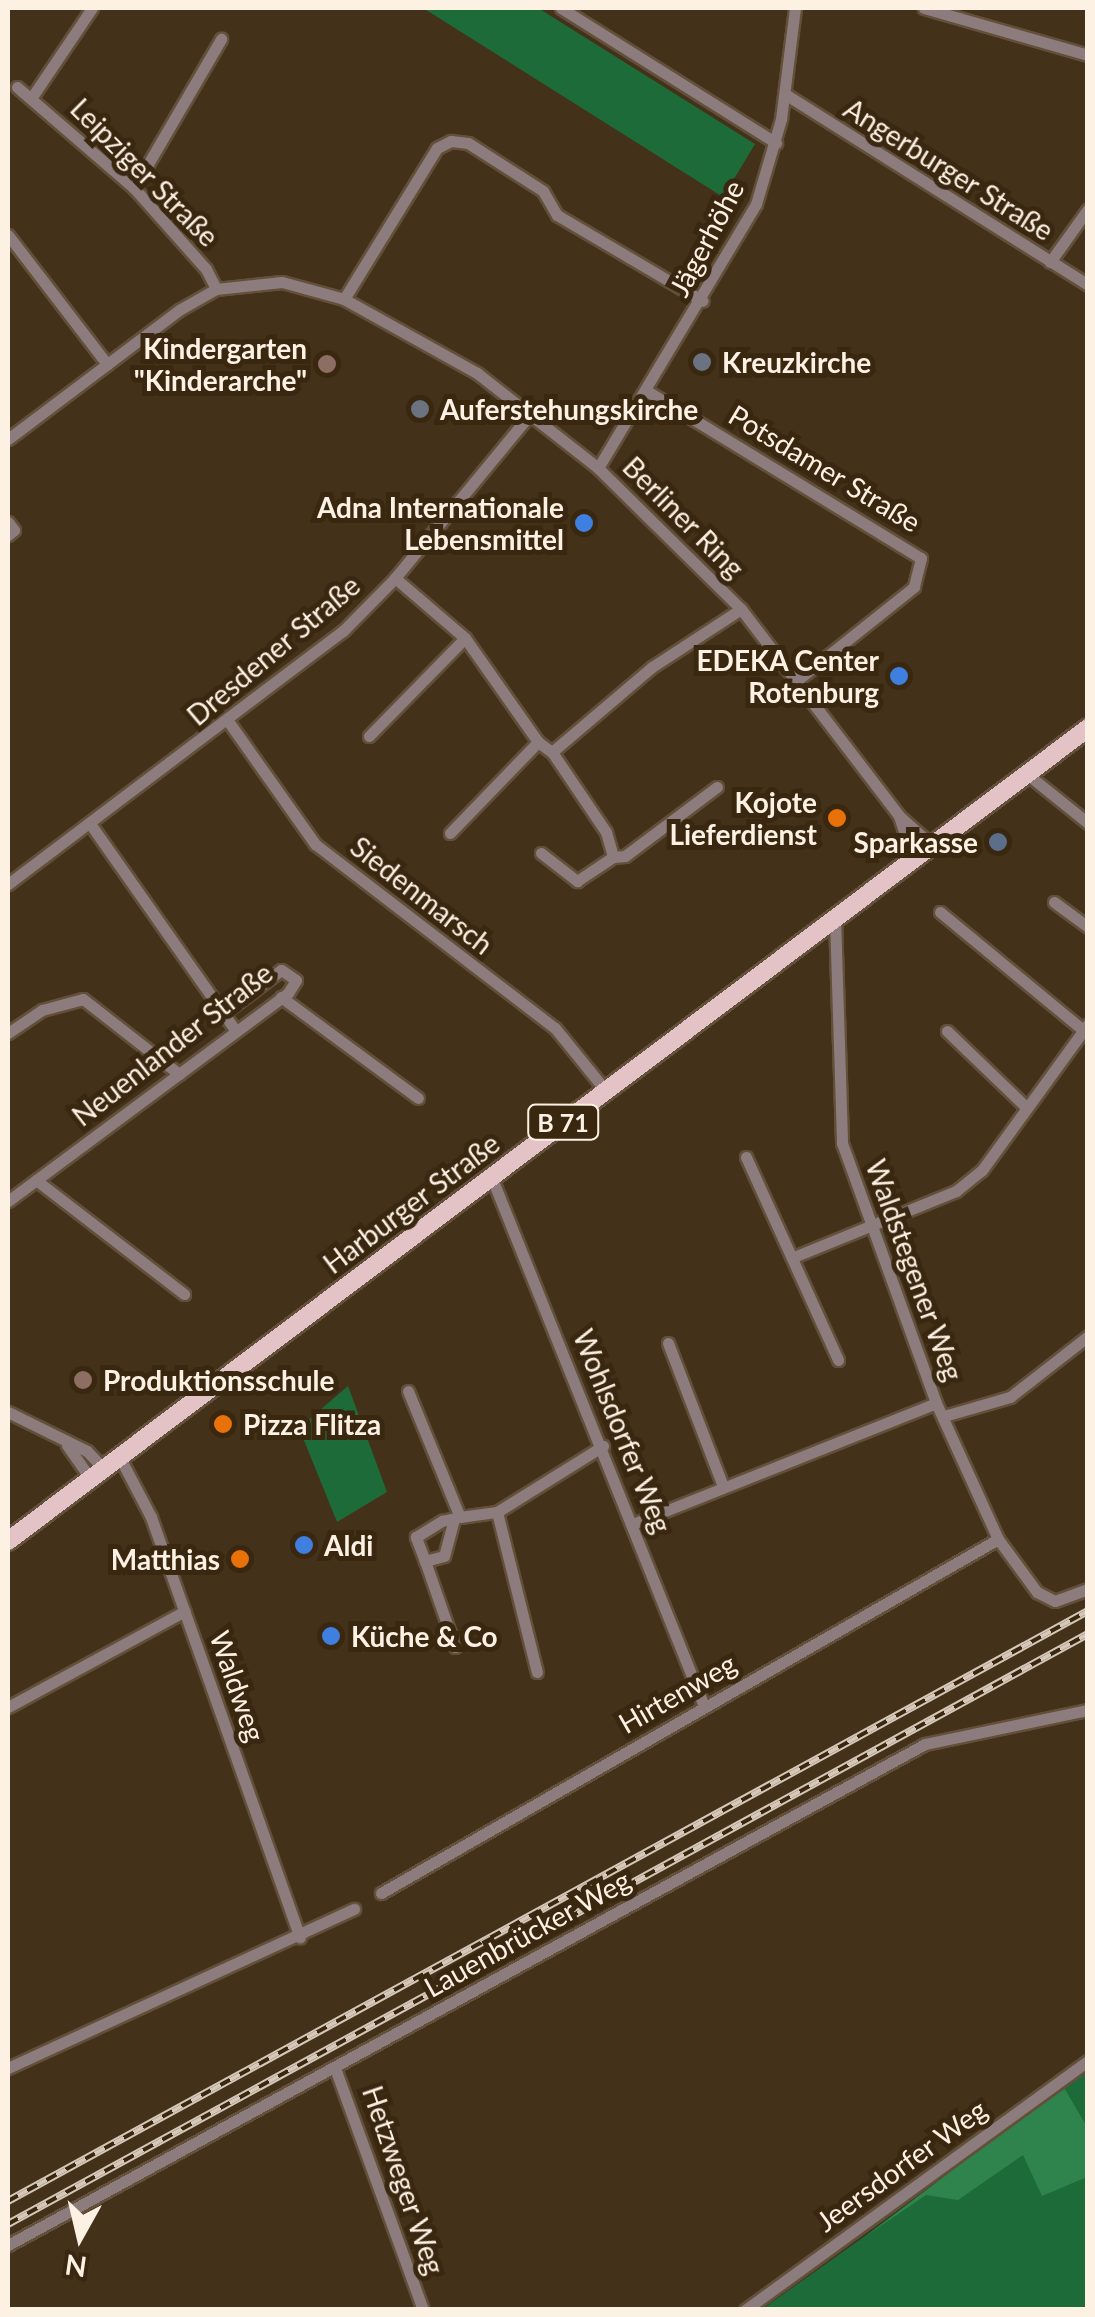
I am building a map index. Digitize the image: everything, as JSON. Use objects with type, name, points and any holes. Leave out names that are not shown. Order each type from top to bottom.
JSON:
[{"type":"main road","name":"Harburger Straße","points":[[8,1541],[1088,728]]},
{"type":"street","name":"Leipziger Straße","points":[[32,97],[92,8]]},
{"type":"street","points":[[560,8],[776,144]]},
{"type":"street","name":"Jägerhöhe","points":[[598,468],[702,301],[756,204],[776,144],[795,8]]},
{"type":"street","points":[[924,8],[1088,54]]},
{"type":"street","points":[[134,188],[221,39]]},
{"type":"street","name":"Leipziger Straße","points":[[17,86],[134,188],[206,269],[216,290]]},
{"type":"street","name":"Angerburger Straße","points":[[784,94],[1088,285]]},
{"type":"street","points":[[344,299],[437,148],[468,144],[543,191],[557,215],[702,301]]},
{"type":"street","points":[[1050,262],[1088,210]]},
{"type":"street","points":[[8,236],[107,364]]},
{"type":"street","name":"Berliner Ring","points":[[8,439],[107,364],[216,290],[282,282],[344,299],[420,336],[531,413],[598,468],[741,609],[898,816],[932,845]]},
{"type":"street","name":"Potsdamer Straße","points":[[647,391],[921,558],[914,587],[795,682]]},
{"type":"street","name":"Dresdener Straße","points":[[8,884],[322,650],[395,578],[531,413]]},
{"type":"street","points":[[8,522],[14,530],[8,535]]},
{"type":"street","points":[[395,578],[465,638],[538,742],[552,752],[606,832],[613,857]]},
{"type":"street","points":[[552,752],[652,667],[741,609]]},
{"type":"street","points":[[369,736],[465,638]]},
{"type":"street","name":"Siedenmarsch","points":[[228,721],[315,844],[555,1028],[606,1091]]},
{"type":"street","points":[[450,833],[538,742]]},
{"type":"street","points":[[1026,774],[1088,824]]},
{"type":"street","points":[[541,853],[577,881],[613,857],[626,856],[718,787]]},
{"type":"street","name":"Berliner Ring","points":[[898,816],[914,859]]},
{"type":"street","points":[[91,825],[236,1031]]},
{"type":"street","points":[[1054,902],[1088,927]]},
{"type":"street","points":[[796,1256],[956,1191],[982,1170],[1086,1027],[940,912]]},
{"type":"street","name":"Waldstegener Weg","points":[[835,918],[842,1143],[936,1404],[998,1539],[1036,1592],[1056,1601],[1088,1589]]},
{"type":"street","name":"Neuenlander Straße","points":[[8,1201],[281,998],[296,980],[281,970],[225,1012]]},
{"type":"street","points":[[281,998],[418,1098]]},
{"type":"street","points":[[8,1034],[42,1010],[83,999],[178,1074]]},
{"type":"street","points":[[947,1031],[1027,1108]]},
{"type":"street","points":[[746,1157],[796,1256],[838,1360]]},
{"type":"street","name":"Wohlsdorfer Weg","points":[[491,1176],[635,1523],[704,1706]]},
{"type":"street","points":[[36,1180],[184,1294]]},
{"type":"street","points":[[944,1416],[1010,1398],[1086,1340]]},
{"type":"street","points":[[668,1342],[723,1486]]},
{"type":"street","points":[[408,1391],[457,1518],[444,1556],[425,1561]]},
{"type":"street","points":[[635,1523],[936,1404]]},
{"type":"street","points":[[8,1412],[67,1445],[88,1451],[104,1467]]},
{"type":"street","points":[[456,1647],[416,1537],[457,1518],[496,1512],[603,1446]]},
{"type":"street","name":"Waldweg","points":[[104,1467],[136,1478],[300,1937]]},
{"type":"street","points":[[496,1512],[538,1672]]},
{"type":"street","name":"Hirtenweg","points":[[381,1893],[998,1539]]},
{"type":"street","points":[[8,1706],[185,1611]]},
{"type":"street","name":"Lauenbrücker Weg","points":[[8,2245],[925,1744],[1088,1710]]},
{"type":"street","points":[[8,2068],[354,1909]]},
{"type":"street","name":"Jeersdorfer Weg","points":[[744,2310],[1088,2061]]},
{"type":"street","name":"Hetzweger Weg","points":[[335,2068],[423,2310]]},
{"type":"green space","points":[[423,8],[538,8],[755,144],[723,197]]},
{"type":"green space","points":[[348,1386],[387,1492],[337,1522],[299,1428]]},
{"type":"green space","points":[[1087,2069],[1087,2309],[761,2310],[865,2236]]},
{"type":"green space","points":[[1063,2086],[1087,2127],[1087,2177],[1042,2196],[1023,2155],[958,2200],[926,2195],[866,2236]]},
{"type":"railway","points":[[8,2201],[1088,1611]]},
{"type":"railway","points":[[8,2224],[1088,1634]]},
{"type":"place","name":"Kreuzkirche","points":[[702,362]]},
{"type":"place","name":"Kindergarten \"Kinderarche\"","points":[[327,364]]},
{"type":"place","name":"Auferstehungskirche","points":[[420,409]]},
{"type":"place","name":"Adna Internationale Lebensmittel","points":[[584,523]]},
{"type":"place","name":"EDEKA Center Rotenburg","points":[[899,676]]},
{"type":"place","name":"Kojote Lieferdienst","points":[[837,818]]},
{"type":"place","name":"Sparkasse","points":[[998,842]]},
{"type":"place","name":"Produktionsschule","points":[[83,1380]]},
{"type":"place","name":"Pizza Flitza","points":[[223,1424]]},
{"type":"place","name":"Aldi","points":[[304,1545]]},
{"type":"place","name":"Matthias","points":[[240,1559]]},
{"type":"place","name":"Küche & Co","points":[[331,1636]]}]
